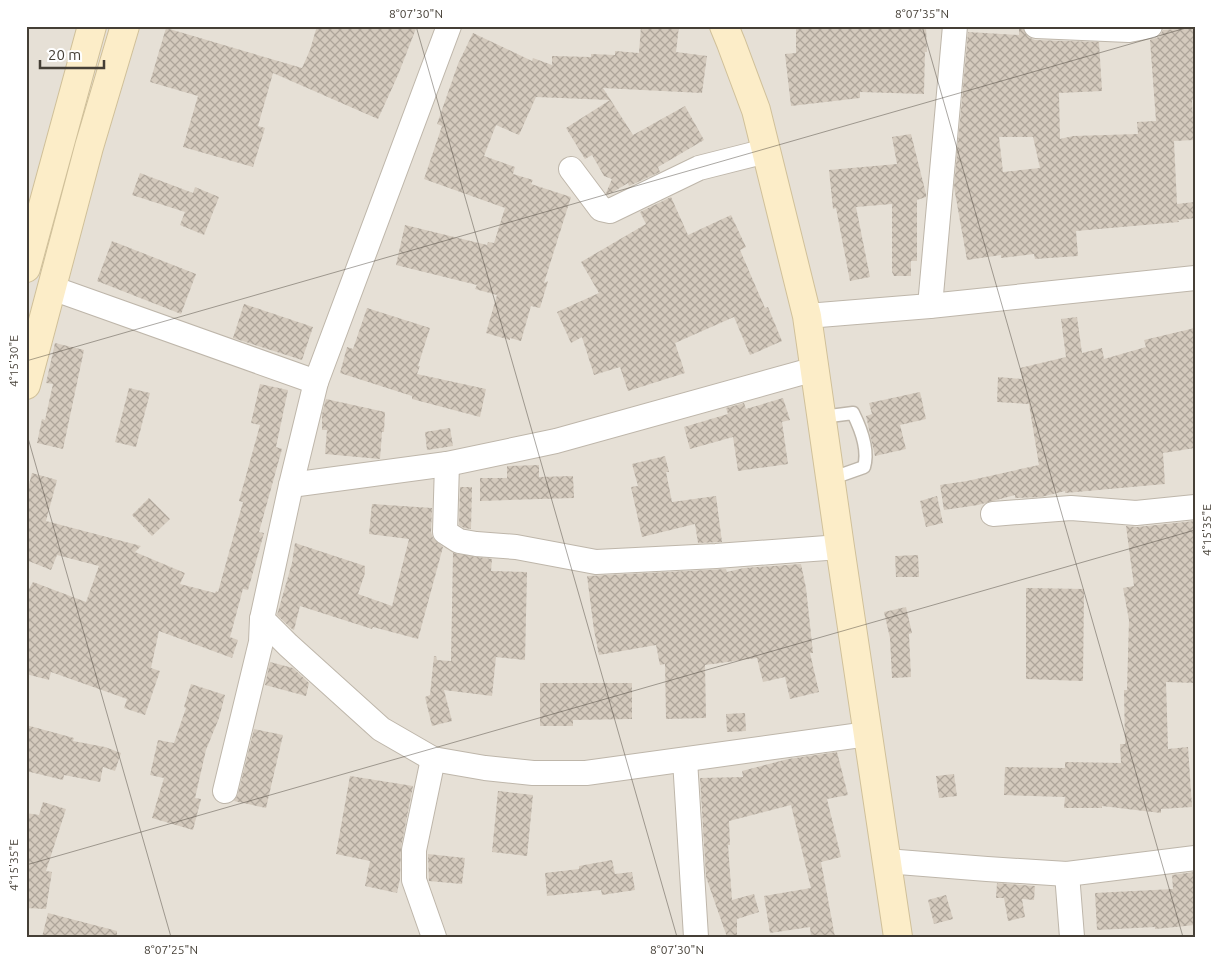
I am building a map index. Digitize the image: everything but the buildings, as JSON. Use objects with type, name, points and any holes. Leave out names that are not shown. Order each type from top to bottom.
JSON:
[{"type":"main road","points":[[26,268],[92,26]]},
{"type":"main road","points":[[26,385],[89,147],[125,26]]},
{"type":"main road","points":[[724,26],[756,110],[807,316],[898,937]]},
{"type":"street","points":[[225,790],[291,485],[316,382],[449,26]]},
{"type":"street","points":[[930,306],[954,26]]},
{"type":"street","points":[[1036,26],[1129,30],[1150,26]]},
{"type":"street","points":[[571,169],[601,209],[610,211],[699,168],[766,151]]},
{"type":"street","points":[[807,316],[930,306],[1195,278]]},
{"type":"street","points":[[52,288],[316,382]]},
{"type":"street","points":[[291,485],[447,464],[556,440],[815,369]]},
{"type":"street","points":[[447,464],[445,532],[459,541],[516,547],[596,562],[840,547]]},
{"type":"street","points":[[993,514],[1071,508],[1136,513],[1195,507]]},
{"type":"street","points":[[261,630],[288,645],[381,729],[434,759],[485,768],[533,773],[586,773],[868,734]]},
{"type":"street","points":[[434,759],[415,842],[414,857],[414,880],[434,937]]},
{"type":"street","points":[[685,760],[696,937]]},
{"type":"street","points":[[886,861],[1067,874],[1195,858]]},
{"type":"street","points":[[1067,874],[1072,937]]},
{"type":"lane","points":[[822,417],[853,413],[860,427],[867,459],[864,468],[830,480]]},
{"type":"shaded area","points":[[26,26],[1195,26],[1195,937],[26,937]]}]
